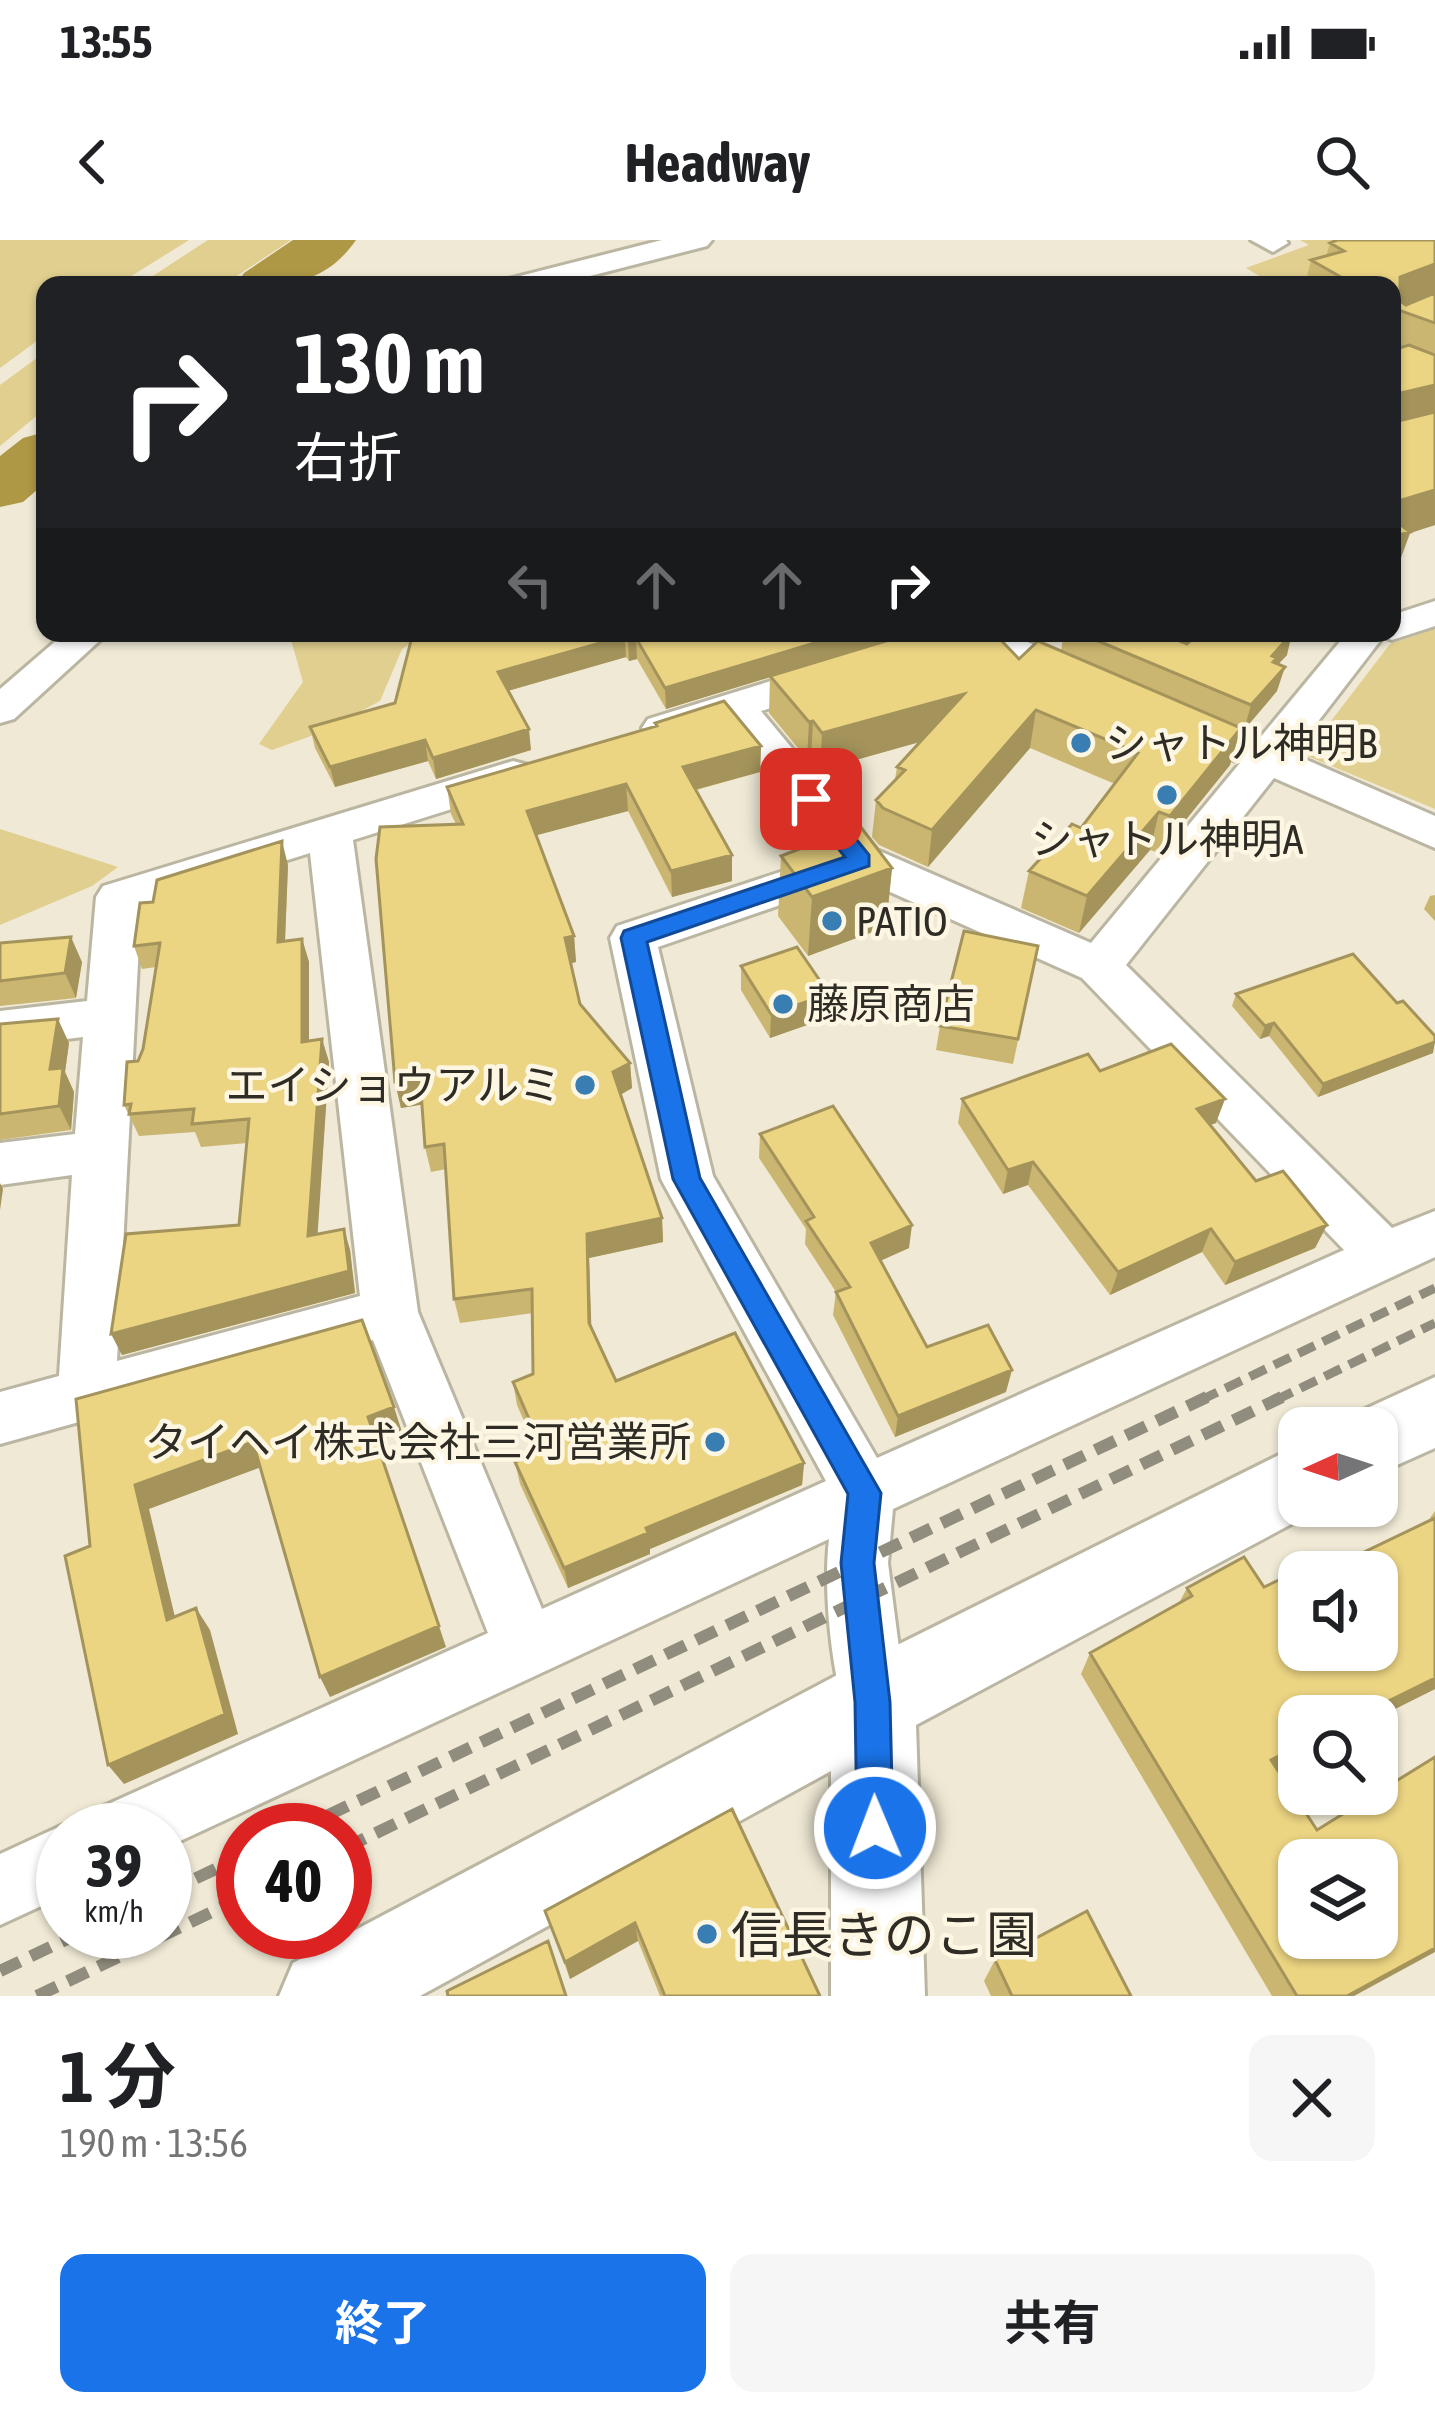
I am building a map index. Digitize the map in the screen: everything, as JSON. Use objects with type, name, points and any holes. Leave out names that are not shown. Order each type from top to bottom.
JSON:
[{"type":"street","points":[[555,276],[697,240]]},
{"type":"street","points":[[1401,624],[1435,613]]},
{"type":"street","points":[[0,710],[78,642]]},
{"type":"street","points":[[1100,966],[1365,642]]},
{"type":"street","points":[[622,741],[940,643],[1121,696]]},
{"type":"street","points":[[186,1803],[1410,1245],[1100,966],[861,861],[735,706]]},
{"type":"street","points":[[1205,732],[1435,833]]},
{"type":"street","points":[[87,1394],[99,1151],[119,896],[555,762]]},
{"type":"street","points":[[330,833],[390,1312],[525,1645]]},
{"type":"street","points":[[861,861],[633,938],[687,1179],[865,1493],[857,1563],[873,1702],[878,1996]]},
{"type":"street","points":[[0,1029],[110,1016]]},
{"type":"street","points":[[0,1164],[99,1151]]},
{"type":"street","points":[[0,1418],[390,1312]]},
{"type":"street","points":[[1398,1429],[1435,1410]]},
{"type":"street","points":[[326,1996],[1278,1491]]},
{"type":"street","points":[[0,1890],[36,1873]]},
{"type":"shaded area","points":[[0,240],[189,240],[131,276],[36,276],[36,342],[0,368]]},
{"type":"shaded area","points":[[208,240],[291,240],[237,276],[153,276]]},
{"type":"shaded area","points":[[1300,240],[1401,240],[1410,244],[1316,276],[1259,276],[1246,268],[1309,245]]},
{"type":"shaded area","points":[[36,359],[36,416],[0,446],[0,385]]},
{"type":"shaded area","points":[[1435,629],[1435,809],[1305,755],[1390,644]]},
{"type":"shaded area","points":[[292,642],[413,642],[402,649],[380,701],[322,732],[272,750],[259,744],[303,682]]},
{"type":"shaded area","points":[[0,829],[118,867],[92,886],[0,925]]},
{"type":"building","points":[[1435,240],[1435,264],[1401,277],[1339,276],[1311,260],[1344,251],[1330,243]]},
{"type":"building","points":[[1435,293],[1435,323],[1401,311],[1401,302],[1406,305]]},
{"type":"building","points":[[1409,345],[1435,355],[1435,385],[1401,393],[1401,347]]},
{"type":"building","points":[[1401,393],[1402,420],[1435,412],[1435,490],[1401,500]]},
{"type":"building","points":[[411,642],[604,642],[498,672],[529,729],[433,758],[425,740],[330,767],[310,727],[395,703]]},
{"type":"building","points":[[638,642],[818,642],[665,688]]},
{"type":"building","points":[[882,642],[1003,642],[1019,659],[1040,642],[1241,728],[1170,816],[1159,812],[1087,896],[1029,871],[1072,824],[1081,828],[1138,753],[1036,710],[932,830],[883,808],[876,800],[905,770],[897,767],[964,694],[822,733],[770,676]]},
{"type":"building","points":[[1100,642],[1284,642],[1272,656],[1277,658],[1273,662],[1285,667],[1251,705]]},
{"type":"building","points":[[724,701],[761,746],[683,767],[732,855],[671,871],[626,784],[527,811],[574,936],[565,938],[580,1004],[630,1063],[613,1072],[662,1218],[587,1234],[589,1323],[616,1381],[735,1333],[804,1463],[646,1528],[648,1533],[564,1568],[515,1462],[543,1451],[513,1382],[533,1374],[532,1289],[454,1299],[444,1144],[425,1147],[420,1078],[395,1082],[376,859],[380,827],[463,824],[447,787],[657,726],[655,723]]},
{"type":"building","points":[[860,826],[892,868],[812,897],[781,856]]},
{"type":"building","points":[[282,841],[278,942],[302,939],[302,1042],[322,1039],[308,1236],[344,1229],[349,1271],[111,1334],[126,1234],[239,1225],[249,1119],[192,1124],[194,1109],[129,1114],[131,1104],[124,1105],[127,1062],[138,1061],[143,1049],[160,943],[134,946],[140,903],[153,902],[157,880]]},
{"type":"building","points":[[964,931],[1038,946],[1018,1039],[940,1026]]},
{"type":"building","points":[[71,937],[65,973],[0,981],[0,943]]},
{"type":"building","points":[[797,947],[829,994],[771,1014],[741,966]]},
{"type":"building","points":[[1353,954],[1397,1003],[1403,1001],[1435,1036],[1435,1042],[1323,1084],[1274,1023],[1265,1026],[1236,994]]},
{"type":"building","points":[[58,1019],[50,1069],[63,1068],[59,1106],[0,1114],[0,1024]]},
{"type":"building","points":[[1171,1044],[1225,1099],[1197,1109],[1256,1181],[1283,1171],[1327,1225],[1235,1262],[1211,1229],[1118,1272],[1033,1162],[1008,1170],[962,1099],[1088,1054],[1100,1071]]},
{"type":"building","points":[[833,1106],[912,1225],[871,1243],[927,1347],[988,1325],[1012,1370],[898,1416],[836,1292],[850,1287],[806,1221],[814,1217],[760,1134]]},
{"type":"building","points":[[362,1320],[394,1407],[368,1417],[439,1626],[320,1677],[253,1442],[135,1485],[167,1620],[196,1608],[225,1714],[108,1765],[65,1556],[90,1546],[76,1399]]},
{"type":"building","points":[[1435,1518],[1435,1678],[1398,1696],[1278,1695],[1278,1756],[1271,1760],[1278,1771],[1278,1815],[1307,1815],[1317,1830],[1341,1815],[1398,1815],[1398,1780],[1435,1757],[1435,1948],[1347,1996],[1297,1996],[1090,1653],[1192,1596],[1187,1588],[1244,1557],[1264,1587],[1278,1581],[1278,1671],[1398,1671],[1398,1551],[1366,1551]]},
{"type":"building","name":"信長きのこ園","points":[[732,1809],[820,1996],[665,1996],[635,1923],[565,1962],[545,1911]]},
{"type":"building","points":[[1087,1911],[1131,1996],[1012,1996],[995,1960]]},
{"type":"building","points":[[548,1941],[566,1996],[448,1996],[447,1991]]},
{"type":"waterway","points":[[277,276],[329,240]]},
{"type":"waterway","points":[[0,488],[36,458]]},
{"type":"railway","points":[[1201,1400],[1435,1288]]},
{"type":"railway","points":[[1276,1400],[1435,1323]]},
{"type":"railway","points":[[354,1803],[1207,1397]]},
{"type":"railway","points":[[372,1835],[1282,1397]]},
{"type":"railway","points":[[192,1880],[216,1869]]},
{"type":"railway","points":[[37,1996],[216,1910]]},
{"type":"railway","points":[[0,1971],[36,1954]]},
{"type":"place","name":"シャトル神明B","points":[[1081,743]]},
{"type":"place","name":"シャトル神明A","points":[[1167,795]]},
{"type":"place","name":"PATIO","points":[[832,921]]},
{"type":"place","name":"藤原商店","points":[[783,1004]]},
{"type":"place","name":"エイショウアルミ","points":[[585,1085]]},
{"type":"place","name":"タイヘイ株式会社三河営業所","points":[[715,1442]]},
{"type":"place","name":"信長きのこ園","points":[[707,1934]]},
{"type":"route","points":[[811,799],[861,861],[633,938],[687,1179],[865,1493],[857,1563],[873,1702],[875,1828]]}]
